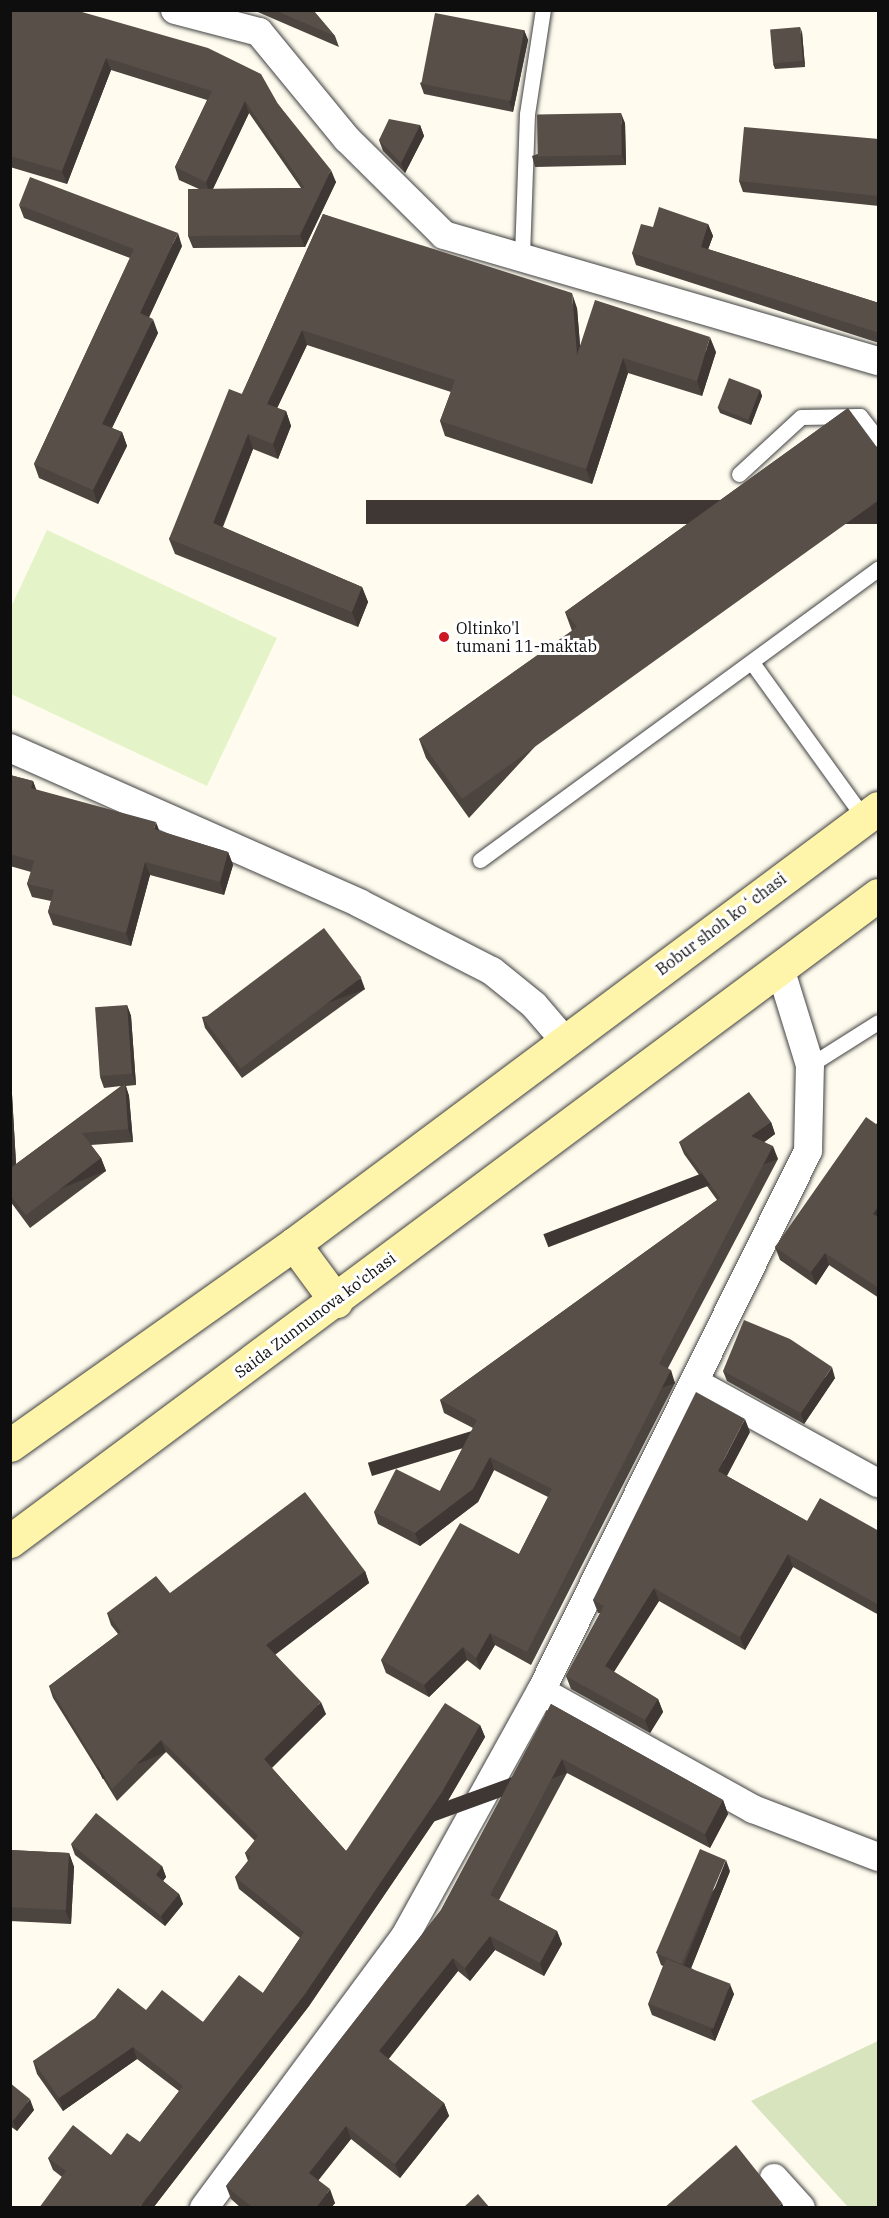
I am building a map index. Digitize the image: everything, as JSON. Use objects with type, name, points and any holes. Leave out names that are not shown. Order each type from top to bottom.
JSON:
[{"type":"main road","name":"Bobur shoh koʻchasi","points":[[565,1041],[871,813]]},
{"type":"main road","points":[[780,968],[879,895]]},
{"type":"main road","name":"Saida Zunnunova ko'chasi","points":[[10,1541],[336,1301],[780,968]]},
{"type":"main road","points":[[10,1445],[294,1244],[565,1041]]},
{"type":"main road","points":[[294,1244],[336,1301]]},
{"type":"street","points":[[175,10],[259,32],[347,139],[444,235],[879,361]]},
{"type":"street","points":[[10,748],[359,903],[492,971],[534,1005],[565,1041]]},
{"type":"street","points":[[204,2208],[404,1938],[541,1691],[808,1151],[810,1065],[780,968]]},
{"type":"street","points":[[694,1382],[879,1483]]},
{"type":"street","points":[[541,1691],[753,1809],[879,1857]]},
{"type":"street","points":[[774,2178],[801,2208]]},
{"type":"lane","points":[[522,256],[527,114],[543,10]]},
{"type":"lane","points":[[739,474],[801,417],[860,416],[879,439]]},
{"type":"lane","points":[[480,860],[753,664],[879,569]]},
{"type":"lane","points":[[753,664],[871,813]]},
{"type":"lane","points":[[810,1065],[879,1022]]},
{"type":"green space","points":[[47,530],[277,638],[207,786],[11,694],[11,607]]},
{"type":"green space","points":[[878,2041],[878,2207],[848,2207],[751,2101]]},
{"type":"building","points":[[10,10],[75,10],[208,48],[261,74],[278,104],[331,170],[300,235],[188,236],[188,189],[305,188],[245,101],[206,182],[175,167],[212,91],[106,58],[62,171],[10,156]]},
{"type":"building","points":[[274,10],[313,10],[335,36]]},
{"type":"building","points":[[435,13],[524,30],[511,101],[421,84]]},
{"type":"building","points":[[800,27],[803,61],[773,63],[770,30]]},
{"type":"building","points":[[621,113],[622,155],[538,156],[537,114]]},
{"type":"building","points":[[389,119],[420,125],[401,163],[379,140]]},
{"type":"building","points":[[744,127],[879,139],[877,196],[739,181]]},
{"type":"building","points":[[30,177],[178,233],[140,313],[153,319],[102,424],[122,432],[93,490],[34,464],[134,249],[19,205]]},
{"type":"building","points":[[659,207],[708,224],[701,247],[879,303],[879,333],[632,253],[641,224],[653,227]]},
{"type":"building","points":[[323,214],[572,293],[577,355],[595,300],[710,337],[697,381],[623,358],[586,469],[440,421],[455,380],[302,330],[267,404],[286,411],[273,444],[248,434],[213,523],[362,587],[352,612],[169,539],[229,389],[242,394]]},
{"type":"building","points":[[729,378],[760,390],[748,420],[718,408]]},
{"type":"building","points":[[848,408],[879,450],[879,500],[462,799],[419,739],[577,627],[565,612]]},
{"type":"building","points":[[10,775],[33,781],[31,788],[156,822],[154,829],[228,852],[220,882],[145,862],[126,933],[48,912],[54,890],[27,884],[34,861],[10,854]]},
{"type":"building","points":[[324,928],[361,978],[241,1068],[203,1019]]},
{"type":"building","points":[[127,1005],[132,1074],[100,1076],[95,1007]]},
{"type":"building","points":[[125,1084],[128,1129],[82,1133],[101,1158],[26,1215],[10,1195],[10,1131],[12,1167]]},
{"type":"building","points":[[749,1092],[771,1122],[751,1136],[773,1146],[659,1364],[671,1370],[527,1652],[490,1633],[476,1658],[463,1647],[424,1685],[381,1660],[460,1523],[519,1554],[552,1489],[490,1457],[473,1489],[415,1533],[374,1512],[396,1469],[440,1491],[477,1420],[440,1400],[720,1198],[679,1142]]},
{"type":"building","points":[[866,1117],[876,1124],[879,1122],[879,1206],[873,1214],[879,1217],[879,1288],[825,1253],[811,1272],[775,1247]]},
{"type":"building","points":[[744,1320],[790,1339],[832,1367],[801,1413],[723,1371]]},
{"type":"building","points":[[696,1392],[745,1419],[718,1471],[807,1521],[820,1498],[879,1531],[879,1605],[788,1554],[740,1637],[654,1588],[605,1666],[658,1699],[645,1720],[566,1676],[604,1606],[593,1600]]},
{"type":"building","points":[[305,1492],[365,1571],[266,1645],[321,1702],[264,1759],[346,1851],[445,1703],[480,1725],[442,1792],[305,1994],[139,2208],[39,2208],[66,2171],[48,2158],[73,2125],[111,2155],[127,2133],[140,2142],[183,2086],[133,2047],[59,2098],[33,2061],[95,2018],[118,1988],[146,2010],[162,1990],[203,2022],[239,1975],[263,1993],[304,1932],[235,1877],[251,1857],[245,1853],[258,1836],[161,1740],[112,1789],[49,1686],[121,1632],[107,1613],[156,1576],[170,1593]]},
{"type":"building","points":[[551,1704],[723,1800],[705,1834],[562,1759],[490,1895],[557,1931],[540,1963],[490,1936],[465,1968],[453,1958],[379,2051],[444,2103],[395,2164],[346,2126],[309,2173],[330,2189],[316,2208],[253,2208],[226,2186],[441,1910]]},
{"type":"building","points":[[96,1813],[162,1866],[156,1875],[179,1894],[161,1916],[71,1844]]},
{"type":"building","points":[[700,1849],[726,1860],[682,1964],[656,1953]]},
{"type":"building","points":[[10,1850],[69,1853],[66,1910],[10,1907]]},
{"type":"building","points":[[666,1959],[730,1984],[713,2029],[649,2004]]},
{"type":"building","points":[[10,2083],[30,2099],[13,2121],[10,2119]]},
{"type":"building","points":[[736,2145],[782,2203],[777,2208],[664,2208]]},
{"type":"building","points":[[478,2194],[490,2208],[463,2208]]},
{"type":"place","name":"Oltinko'l tumani 11-maktab","points":[[444,637]]}]
